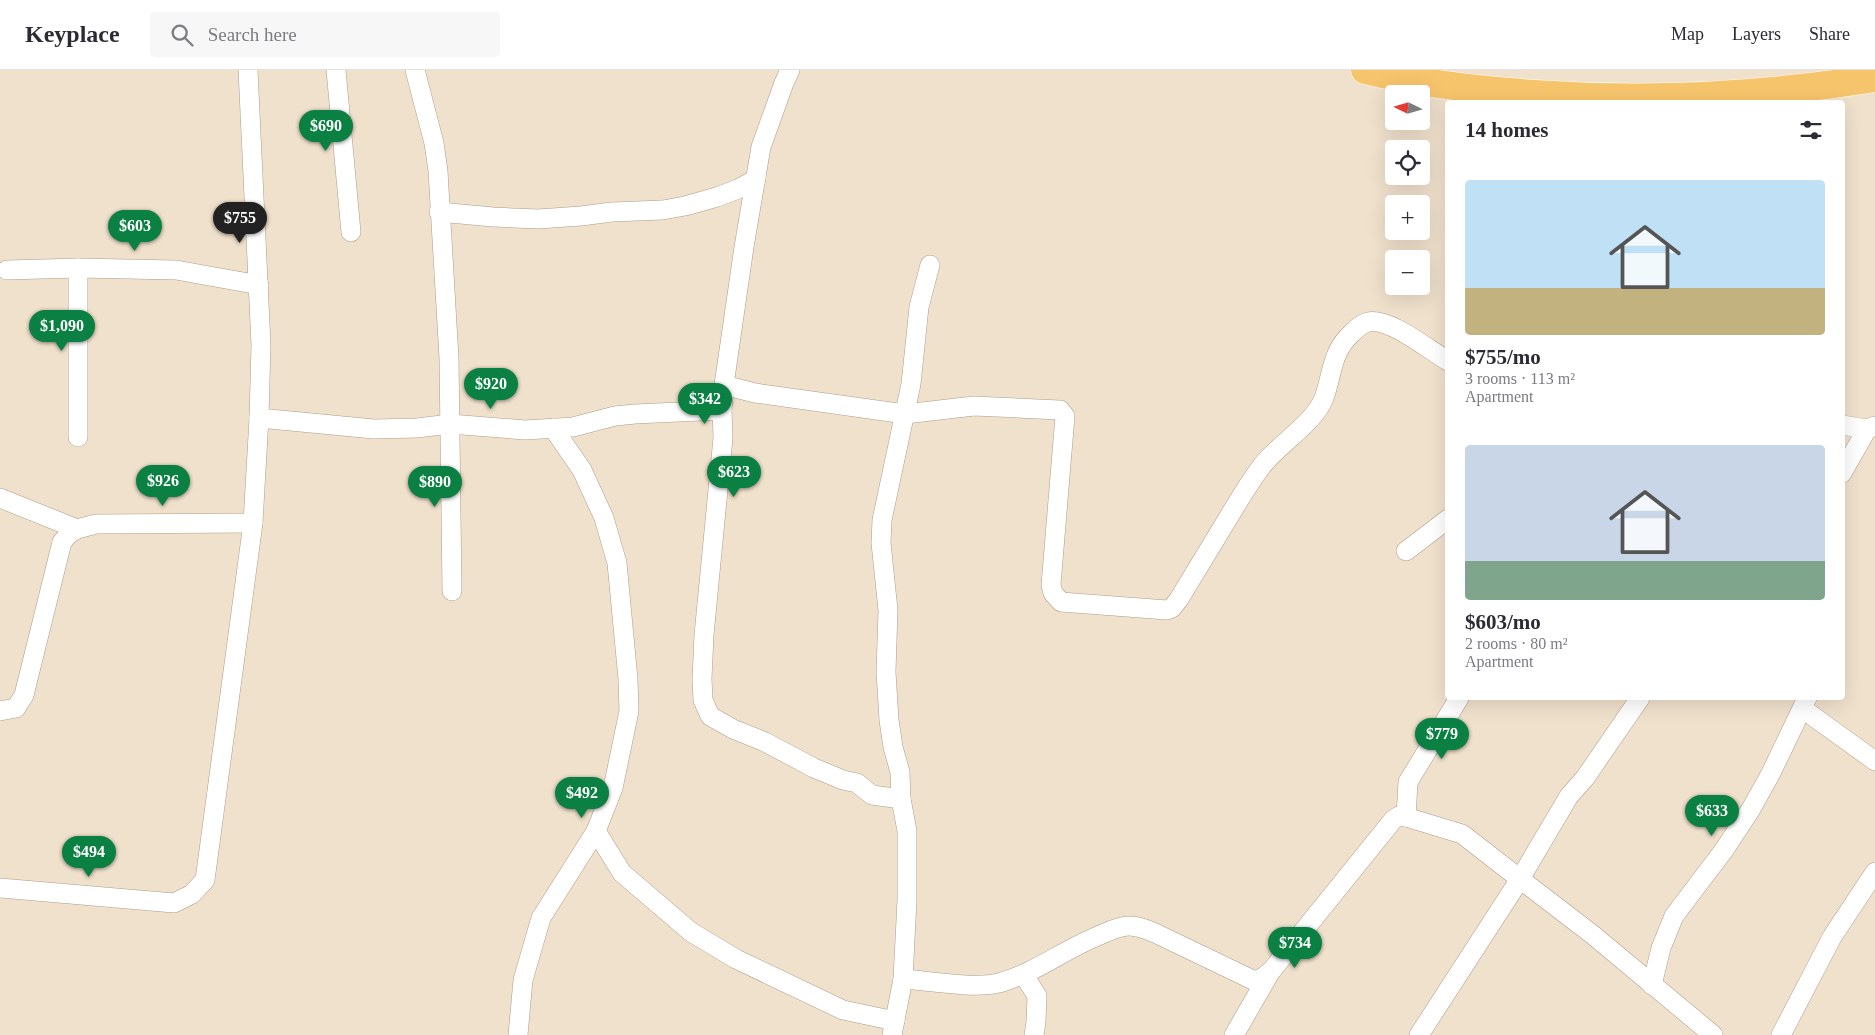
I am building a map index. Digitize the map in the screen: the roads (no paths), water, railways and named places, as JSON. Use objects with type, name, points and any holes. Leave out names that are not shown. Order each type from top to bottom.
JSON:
[{"type":"highway","points":[[1365,70],[1466,88],[1572,97],[1621,98],[1749,94],[1819,87],[1875,78]]},
{"type":"street","points":[[0,888],[174,903],[192,894],[205,880],[253,523],[259,418],[261,345],[248,70]]},
{"type":"street","points":[[336,70],[351,232]]},
{"type":"street","points":[[415,70],[434,144],[438,171],[449,358],[452,591]]},
{"type":"street","points":[[790,70],[761,147],[724,384],[722,438],[704,635],[703,700],[710,716],[814,768],[843,780],[857,783],[872,795],[901,799]]},
{"type":"street","points":[[439,212],[538,219],[612,212],[663,210],[685,206],[717,196],[738,189],[756,179]]},
{"type":"street","points":[[596,831],[622,873],[691,932],[736,959],[843,1010],[894,1028],[903,979],[907,900],[907,831],[901,799],[900,772],[893,747],[889,710],[886,672],[888,610],[881,543],[882,520],[900,442],[915,360],[920,307],[930,265]]},
{"type":"street","points":[[7,270],[78,268],[176,270],[259,285]]},
{"type":"street","points":[[78,268],[78,437]]},
{"type":"street","points":[[724,384],[755,393],[904,414],[974,406],[1060,410],[1065,416],[1056,521],[1053,593],[1061,602],[1167,610],[1172,608],[1179,599],[1261,466],[1312,418],[1318,410],[1324,397],[1335,359],[1344,340],[1362,324],[1380,322],[1391,326],[1445,359]]},
{"type":"street","points":[[259,418],[374,429],[417,428],[450,424],[525,430],[572,427],[615,416],[722,410]]},
{"type":"street","points":[[1845,424],[1871,427],[1845,468]]},
{"type":"street","points":[[518,1035],[523,980],[541,918],[596,831],[613,788],[629,711],[628,679],[616,563],[604,518],[582,470],[553,428]]},
{"type":"street","points":[[0,498],[78,529]]},
{"type":"street","points":[[1406,551],[1445,521]]},
{"type":"street","points":[[0,711],[16,708],[24,695],[62,542],[70,533],[96,524],[253,523]]},
{"type":"street","points":[[1406,817],[1408,782],[1458,700]]},
{"type":"street","points":[[1419,1035],[1520,879],[1569,796],[1585,778],[1639,700]]},
{"type":"street","points":[[1652,985],[1661,948],[1674,916],[1724,850],[1751,809],[1805,703],[1875,761]]},
{"type":"street","points":[[1234,1035],[1272,970],[1393,820],[1399,816],[1462,834],[1593,935],[1713,1035]]},
{"type":"street","points":[[1781,1035],[1832,936],[1875,872]]},
{"type":"street","points":[[903,979],[979,985],[997,983],[1024,975],[1078,944],[1116,928],[1128,926],[1141,927],[1155,933],[1255,981],[1264,977],[1272,970]]},
{"type":"street","points":[[1024,975],[1037,996],[1034,1035]]}]
